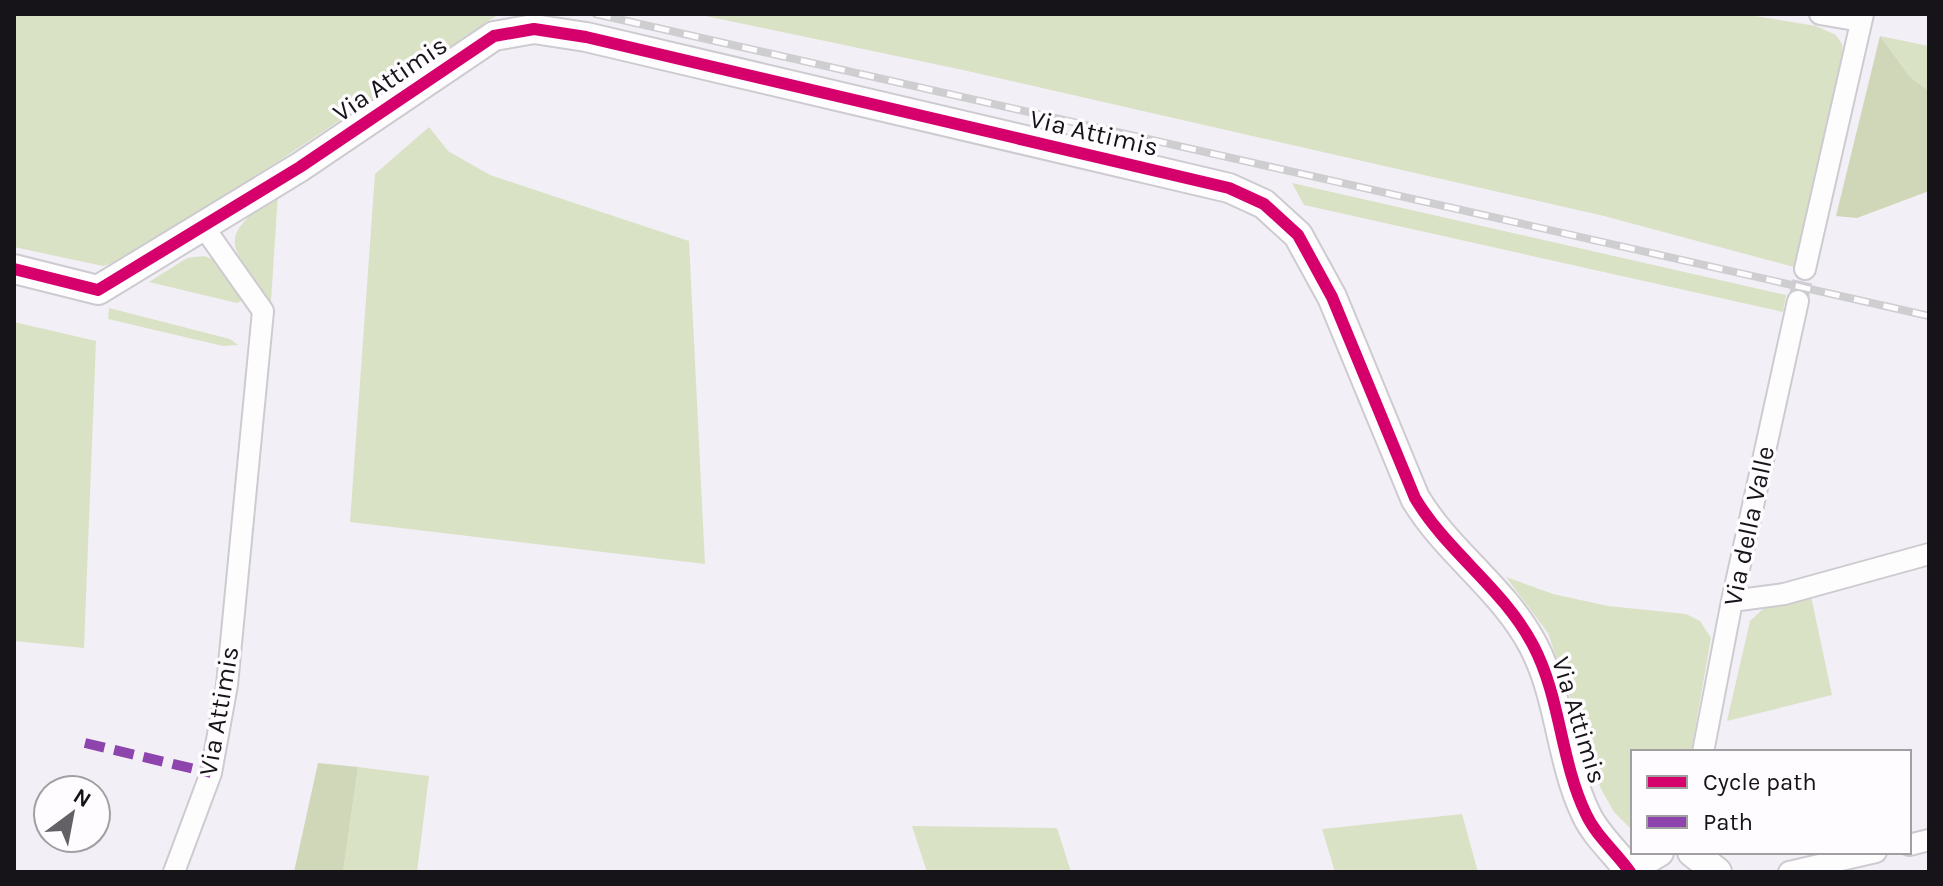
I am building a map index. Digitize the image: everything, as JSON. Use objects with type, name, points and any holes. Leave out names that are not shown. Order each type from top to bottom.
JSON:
[{"type":"street","points":[[1805,269],[1862,18],[1820,14]]},
{"type":"street","name":"Via Attimis","points":[[174,872],[211,773],[227,685],[263,311],[203,226],[300,167],[483,43],[504,32],[534,29],[586,37],[1208,182],[1246,195],[1282,218],[1298,235],[1332,297],[1415,498],[1429,521],[1494,590],[1531,641],[1554,698],[1580,800],[1601,837],[1642,864]]},
{"type":"street","points":[[14,269],[98,290],[203,226]]},
{"type":"street","name":"Via della Valle","points":[[1703,750],[1732,601],[1798,301]]},
{"type":"street","points":[[1732,601],[1784,594],[1929,554]]},
{"type":"street","points":[[1789,872],[1867,854]]},
{"type":"green space","points":[[14,14],[499,14],[138,255],[103,266],[14,247]]},
{"type":"green space","points":[[696,14],[1743,14],[1816,26],[1836,35],[1842,44],[1843,55],[1794,267],[1604,216],[963,70]]},
{"type":"green space","points":[[1880,36],[1929,46],[1929,91],[1910,77]]},
{"type":"green space","points":[[1880,36],[1910,77],[1929,91],[1929,191],[1857,218],[1836,216]]},
{"type":"green space","points":[[429,127],[448,151],[490,175],[689,241],[705,564],[350,522],[375,174]]},
{"type":"green space","points":[[1292,183],[1786,295],[1783,312],[1304,205]]},
{"type":"green space","points":[[278,193],[271,302],[245,266],[235,243],[244,222]]},
{"type":"green space","points":[[204,256],[215,260],[244,300],[237,303],[149,282],[187,258]]},
{"type":"green space","points":[[109,308],[230,339],[238,345],[223,346],[108,319]]},
{"type":"green space","points":[[14,322],[96,341],[84,648],[14,641]]},
{"type":"green space","points":[[1506,577],[1553,594],[1608,606],[1686,614],[1700,621],[1711,638],[1691,750],[1631,750],[1631,829],[1614,812],[1601,789],[1548,633]]},
{"type":"green space","points":[[1811,596],[1832,695],[1727,721],[1750,621],[1763,609]]},
{"type":"green space","points":[[318,763],[358,767],[343,872],[294,872]]},
{"type":"green space","points":[[358,767],[429,776],[417,872],[343,872]]},
{"type":"green space","points":[[1462,814],[1478,872],[1335,872],[1322,829]]},
{"type":"green space","points":[[912,826],[1057,828],[1071,872],[927,872]]},
{"type":"tunnel","points":[[1798,301],[1805,269]]},
{"type":"railway","points":[[596,14],[1929,316]]},
{"type":"marked path","points":[[85,743],[211,773]]},
{"type":"cycle path","points":[[14,269],[98,290],[300,167],[494,36],[534,29],[586,37],[1229,188],[1264,204],[1298,235],[1332,297],[1415,498],[1443,536],[1506,606],[1533,645],[1549,686],[1577,793],[1595,830],[1630,872]]}]
